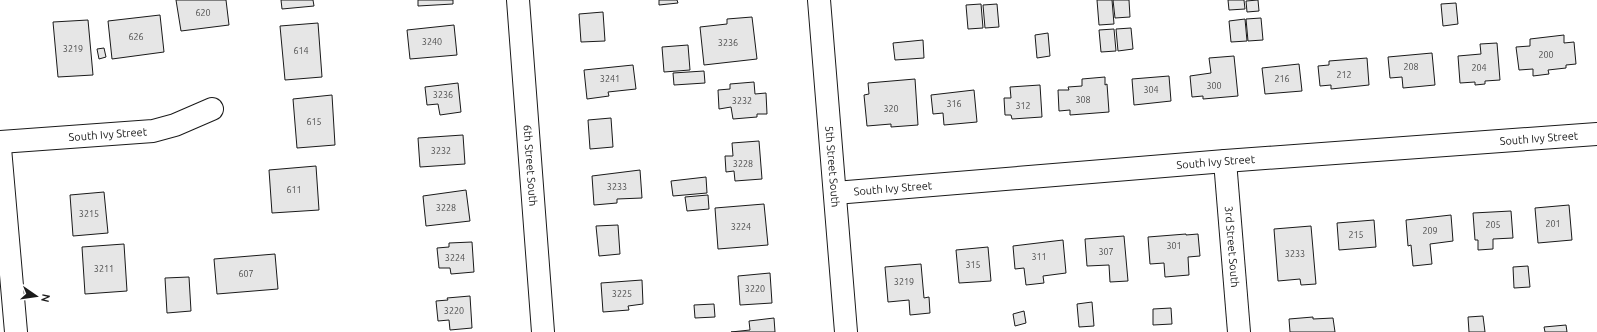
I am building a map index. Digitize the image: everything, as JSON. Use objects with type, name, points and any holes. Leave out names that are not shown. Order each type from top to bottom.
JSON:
[{"type":"street","name":"6th Street South","points":[[518,0],[543,332]]},
{"type":"street","name":"5th Street South","points":[[819,0],[846,332]]},
{"type":"street","name":"South Ivy Street","points":[[0,142],[153,131],[175,125],[212,109]]},
{"type":"street","name":"South Ivy Street","points":[[835,193],[1225,161],[1597,134]]},
{"type":"street","points":[[0,148],[16,332]]},
{"type":"street","name":"3rd Street South","points":[[1225,161],[1239,332]]},
{"type":"building","points":[[176,0],[226,0],[229,25],[181,31]]},
{"type":"building","points":[[281,0],[313,0],[314,6],[282,9]]},
{"type":"building","points":[[418,0],[453,0],[453,4],[418,6]]},
{"type":"building","points":[[659,0],[677,0],[678,3],[659,5]]},
{"type":"building","points":[[1097,0],[1112,0],[1114,24],[1099,25]]},
{"type":"building","points":[[1113,0],[1129,0],[1130,17],[1115,18]]},
{"type":"building","points":[[1228,0],[1244,0],[1245,9],[1229,10]]},
{"type":"building","points":[[1258,0],[1259,11],[1247,12],[1246,1]]},
{"type":"building","points":[[1456,3],[1458,24],[1443,26],[1441,4]]},
{"type":"building","points":[[981,4],[983,28],[968,29],[966,5]]},
{"type":"building","points":[[997,4],[999,27],[985,28],[983,5]]},
{"type":"building","points":[[603,12],[605,41],[581,42],[579,14]]},
{"type":"building","points":[[160,15],[164,52],[112,59],[108,21]]},
{"type":"building","points":[[752,17],[757,59],[704,65],[700,27],[727,24],[727,19]]},
{"type":"building","points":[[1261,18],[1263,40],[1248,41],[1246,19]]},
{"type":"building","points":[[1245,19],[1247,41],[1231,42],[1229,21]]},
{"type":"building","points":[[88,20],[93,75],[58,77],[53,22]]},
{"type":"building","points":[[318,23],[322,77],[285,80],[280,26]]},
{"type":"building","points":[[454,25],[457,55],[410,59],[407,30]]},
{"type":"building","points":[[1131,28],[1133,49],[1118,51],[1116,29]]},
{"type":"building","points":[[1114,29],[1116,51],[1101,52],[1099,30]]},
{"type":"building","points":[[1048,33],[1050,56],[1037,58],[1035,35]]},
{"type":"building","points":[[1564,35],[1564,43],[1574,42],[1576,64],[1566,65],[1566,68],[1548,70],[1549,74],[1533,76],[1533,69],[1519,70],[1516,47],[1530,46],[1530,39]]},
{"type":"building","points":[[923,40],[924,58],[895,60],[893,43]]},
{"type":"building","points":[[1497,43],[1500,80],[1485,81],[1485,84],[1475,85],[1475,82],[1460,83],[1458,56],[1481,54],[1480,44]]},
{"type":"building","points":[[688,45],[690,70],[664,72],[662,47]]},
{"type":"building","points":[[104,48],[106,57],[99,59],[97,49]]},
{"type":"building","points":[[1432,53],[1435,85],[1403,88],[1402,77],[1390,78],[1388,57]]},
{"type":"building","points":[[1234,56],[1238,96],[1203,99],[1203,96],[1192,97],[1190,76],[1211,73],[1209,58]]},
{"type":"building","points":[[1367,58],[1369,85],[1331,89],[1331,85],[1320,86],[1318,66],[1329,65],[1329,61]]},
{"type":"building","points":[[1299,64],[1302,91],[1265,94],[1262,68]]},
{"type":"building","points":[[633,65],[636,89],[608,92],[609,96],[587,99],[584,70]]},
{"type":"building","points":[[704,71],[705,83],[674,85],[673,73]]},
{"type":"building","points":[[1169,76],[1171,101],[1134,105],[1132,79]]},
{"type":"building","points":[[1105,77],[1109,112],[1070,115],[1070,110],[1059,111],[1058,90],[1069,90],[1068,87],[1082,86],[1082,79]]},
{"type":"building","points":[[915,79],[918,125],[891,127],[891,124],[867,126],[864,95],[869,94],[868,83]]},
{"type":"building","points":[[754,82],[755,94],[766,93],[767,114],[757,114],[757,117],[733,119],[731,107],[719,109],[718,90],[730,89],[730,84]]},
{"type":"building","points":[[458,83],[461,112],[440,115],[438,104],[427,105],[425,87]]},
{"type":"building","points":[[1040,85],[1042,117],[1012,119],[1011,115],[1005,115],[1004,98],[1011,98],[1010,87]]},
{"type":"building","points":[[974,90],[977,122],[944,125],[943,113],[933,114],[931,95]]},
{"type":"building","points":[[332,95],[335,145],[297,148],[293,99]]},
{"type":"building","points":[[611,118],[613,147],[590,149],[588,120]]},
{"type":"building","points":[[463,135],[465,164],[420,167],[418,138]]},
{"type":"building","points":[[759,141],[762,179],[735,181],[734,171],[726,172],[725,156],[733,156],[732,143]]},
{"type":"building","points":[[316,166],[319,210],[272,213],[269,170]]},
{"type":"building","points":[[640,170],[642,198],[617,199],[617,203],[594,205],[592,176]]},
{"type":"building","points":[[706,177],[707,193],[673,196],[671,181]]},
{"type":"building","points":[[466,190],[470,221],[426,226],[423,196]]},
{"type":"building","points":[[104,192],[108,233],[73,236],[70,195]]},
{"type":"building","points":[[708,195],[709,209],[687,211],[685,197]]},
{"type":"building","points":[[764,204],[768,245],[718,249],[715,208]]},
{"type":"building","points":[[1569,205],[1572,240],[1538,243],[1535,208]]},
{"type":"building","points":[[1511,211],[1513,238],[1493,239],[1493,249],[1478,250],[1478,240],[1475,240],[1473,213]]},
{"type":"building","points":[[1451,215],[1453,241],[1430,244],[1432,264],[1413,266],[1411,245],[1408,246],[1406,220]]},
{"type":"building","points":[[1374,220],[1376,247],[1339,250],[1337,223]]},
{"type":"building","points":[[618,225],[620,254],[599,256],[596,226]]},
{"type":"building","points":[[1311,226],[1316,284],[1301,285],[1300,279],[1278,281],[1274,229]]},
{"type":"building","points":[[1198,234],[1200,256],[1188,257],[1189,275],[1165,277],[1164,263],[1150,264],[1148,237]]},
{"type":"building","points":[[1124,236],[1128,281],[1110,282],[1109,265],[1087,266],[1085,239]]},
{"type":"building","points":[[1063,240],[1066,273],[1043,276],[1044,283],[1026,285],[1024,268],[1015,269],[1013,246]]},
{"type":"building","points":[[472,242],[474,272],[451,274],[450,268],[439,268],[437,248],[449,247],[449,243]]},
{"type":"building","points":[[124,244],[127,291],[85,294],[82,247]]},
{"type":"building","points":[[988,247],[991,281],[959,283],[956,250]]},
{"type":"building","points":[[275,254],[278,289],[217,294],[214,259]]},
{"type":"building","points":[[921,264],[924,298],[929,297],[930,313],[910,315],[909,300],[888,302],[885,267]]},
{"type":"building","points":[[1528,266],[1530,287],[1514,288],[1513,267]]},
{"type":"building","points":[[770,273],[772,303],[740,305],[738,276]]},
{"type":"building","points":[[189,277],[191,311],[167,313],[165,278]]},
{"type":"building","points":[[642,280],[643,304],[628,306],[629,310],[603,312],[601,283]]},
{"type":"building","points":[[470,296],[472,328],[450,330],[449,320],[438,321],[436,301],[448,300],[447,298]]},
{"type":"building","points":[[1092,302],[1094,326],[1079,327],[1077,304]]},
{"type":"building","points":[[714,304],[715,317],[695,318],[694,305]]},
{"type":"building","points":[[1171,308],[1172,324],[1153,325],[1153,309]]},
{"type":"building","points":[[1024,311],[1026,323],[1015,326],[1013,314]]},
{"type":"building","points":[[1483,316],[1485,332],[1469,332],[1468,317]]},
{"type":"building","points":[[1313,317],[1313,319],[1333,318],[1335,332],[1290,332],[1289,319]]},
{"type":"building","points":[[774,318],[775,332],[731,332],[750,330],[749,321]]},
{"type":"building","points":[[1566,325],[1567,332],[1545,332],[1544,327]]}]
